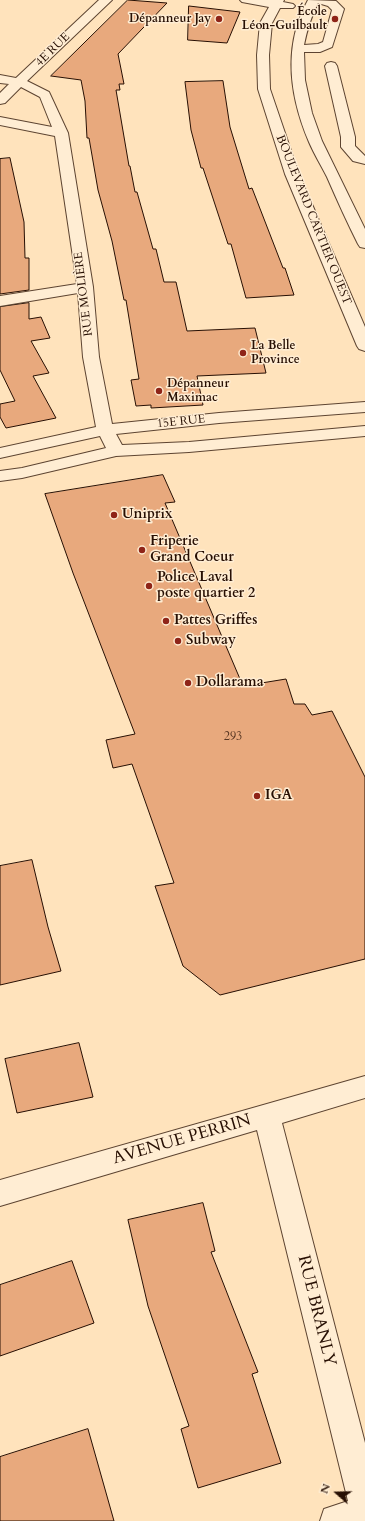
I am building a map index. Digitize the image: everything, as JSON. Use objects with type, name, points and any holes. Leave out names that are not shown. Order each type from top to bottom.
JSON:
[{"type":"street","name":"4E RUE","points":[[0,100],[106,0]]},
{"type":"street","points":[[246,0],[332,3],[338,9],[328,44],[320,48],[298,50]]},
{"type":"street","name":"BOULEVARD CARTIER OUEST","points":[[277,2],[266,23],[263,55],[264,89],[292,174],[365,346]]},
{"type":"street","points":[[314,3],[301,30],[297,56],[300,93],[311,130],[365,244]]},
{"type":"street","points":[[332,66],[354,139],[348,147],[358,158],[365,160]]},
{"type":"street","name":"RUE MOLIÈRE","points":[[0,79],[20,82],[45,95],[61,133],[85,287],[91,357],[94,365],[104,430],[116,451]]},
{"type":"street","points":[[0,120],[61,133]]},
{"type":"street","points":[[0,301],[85,287]]},
{"type":"street","name":"15E RUE","points":[[0,452],[104,430],[219,418],[365,407]]},
{"type":"street","name":"15E RUE","points":[[0,476],[22,473],[116,451],[189,447],[365,432]]},
{"type":"street","name":"AVENUE PERRIN","points":[[0,1193],[365,1087]]},
{"type":"street","name":"RUE BRANLY","points":[[266,1116],[365,1506]]},
{"type":"street","points":[[336,1521],[365,1511]]},
{"type":"building","points":[[128,0],[167,3],[118,54],[124,84],[119,84],[120,90],[116,90],[135,192],[137,192],[153,249],[156,249],[164,282],[176,282],[187,331],[255,328],[266,373],[197,376],[203,405],[151,408],[151,405],[136,406],[131,380],[139,379],[126,300],[124,300],[112,241],[98,190],[89,138],[87,138],[85,101],[81,80],[51,76]]},
{"type":"building","points":[[189,6],[240,12],[227,43],[188,40]]},
{"type":"building","points":[[223,81],[230,127],[249,189],[252,188],[283,268],[285,268],[294,295],[246,298],[231,244],[228,244],[203,168],[201,168],[191,130],[185,82]]},
{"type":"building","points":[[10,158],[24,222],[25,258],[29,258],[29,290],[0,294],[0,159]]},
{"type":"building","points":[[29,303],[29,319],[41,317],[50,338],[31,341],[49,373],[33,376],[56,418],[6,428],[0,417],[0,404],[15,401],[0,370],[0,307]]},
{"type":"building","points":[[163,475],[175,502],[165,503],[243,686],[286,679],[294,704],[305,704],[312,715],[332,711],[365,777],[365,959],[220,995],[183,966],[155,886],[174,883],[132,764],[113,768],[106,740],[135,734],[73,573],[45,494]]},
{"type":"building","points":[[32,860],[48,927],[61,971],[0,985],[0,866]]},
{"type":"building","points":[[79,1043],[93,1097],[17,1113],[5,1059]]},
{"type":"building","points":[[203,1203],[215,1251],[211,1252],[258,1372],[252,1374],[281,1463],[198,1488],[181,1429],[189,1426],[148,1306],[128,1220]]},
{"type":"building","points":[[72,1261],[94,1323],[0,1356],[0,1285]]},
{"type":"building","points":[[88,1429],[114,1521],[0,1521],[0,1457]]},
{"type":"place","name":"Dépanneur Jay","points":[[219,19]]},
{"type":"place","name":"École Léon-Guilbault","points":[[335,19]]},
{"type":"place","name":"La Belle Province","points":[[243,353]]},
{"type":"place","name":"Dépanneur Maximac","points":[[159,391]]},
{"type":"place","name":"Uniprix","points":[[114,515]]},
{"type":"place","name":"Friperie Grand Coeur","points":[[142,550]]},
{"type":"place","name":"Police Laval poste quartier 2","points":[[149,586]]},
{"type":"place","name":"Pattes Griffes","points":[[166,621]]},
{"type":"place","name":"Subway","points":[[178,641]]},
{"type":"place","name":"Dollarama","points":[[188,683]]},
{"type":"place","name":"IGA","points":[[257,796]]}]
